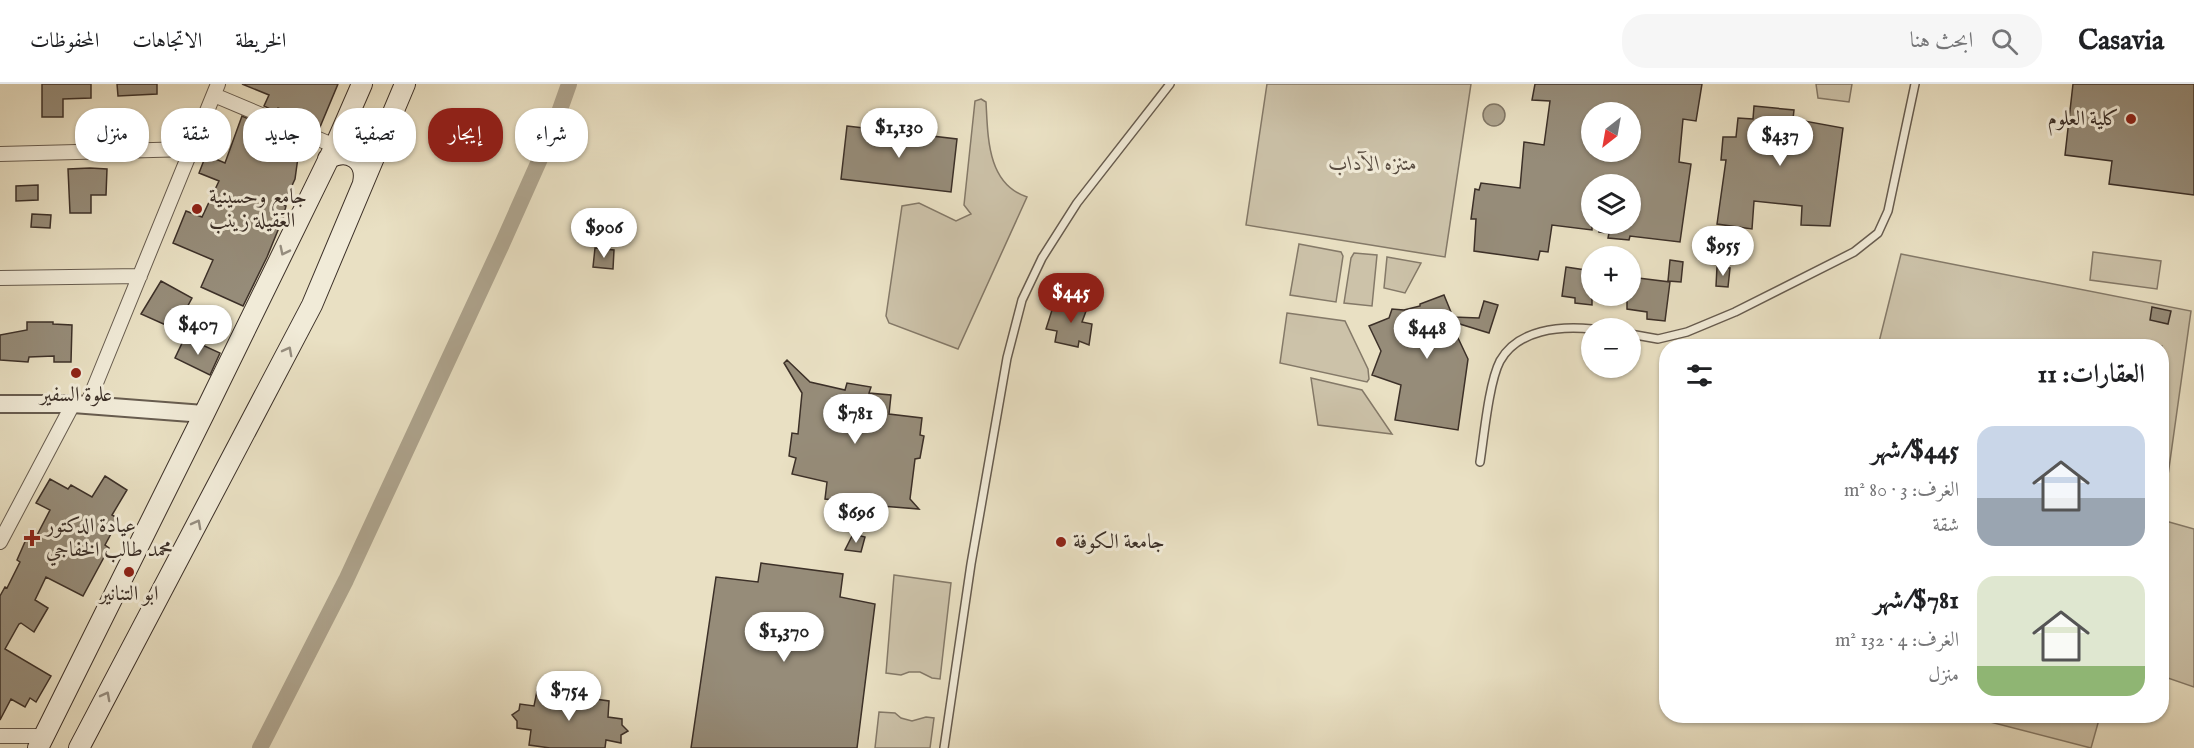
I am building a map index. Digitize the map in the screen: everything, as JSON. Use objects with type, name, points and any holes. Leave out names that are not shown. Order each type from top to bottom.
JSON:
[{"type":"main road","points":[[352,108],[362,84]]},
{"type":"main road","points":[[395,108],[405,84]]},
{"type":"main road","points":[[42,742],[332,153],[345,154],[357,159],[364,170],[363,183]]},
{"type":"main road","points":[[79,748],[312,305],[372,162]]},
{"type":"street","points":[[209,108],[216,90],[332,153]]},
{"type":"street","points":[[0,154],[161,150]]},
{"type":"street","points":[[1,540],[80,404],[140,276],[187,162]]},
{"type":"street","points":[[0,278],[140,276]]},
{"type":"street","points":[[0,405],[80,404],[204,414]]},
{"type":"street","points":[[0,736],[42,742]]},
{"type":"lane","points":[[944,748],[979,518],[1007,358],[1022,300],[1042,258],[1077,203],[1170,84]]},
{"type":"lane","points":[[1641,336],[1658,339],[1687,332],[1735,312],[1854,252],[1878,233],[1888,211],[1915,84]]},
{"type":"lane","points":[[1480,462],[1491,393],[1500,362],[1513,346],[1543,330],[1581,328]]},
{"type":"green space","name":"متنزه الآداب","points":[[1267,84],[1471,84],[1445,257],[1246,225]]},
{"type":"green space","points":[[1816,84],[1852,84],[1849,102],[1818,98]]},
{"type":"green space","points":[[981,99],[986,102],[989,144],[997,170],[1004,182],[1014,191],[1027,197],[958,349],[889,323],[886,316],[902,206],[919,203],[956,221],[971,214],[964,205],[975,101]]},
{"type":"green space","points":[[1299,244],[1341,252],[1343,256],[1336,302],[1290,295]]},
{"type":"green space","points":[[2093,252],[2161,261],[2157,289],[2090,280]]},
{"type":"green space","points":[[1354,253],[1377,255],[1372,306],[1344,303],[1351,258]]},
{"type":"green space","points":[[1901,254],[2191,311],[2169,468],[2169,339],[1880,339]]},
{"type":"green space","points":[[1387,257],[1421,263],[1405,293],[1384,288]]},
{"type":"green space","points":[[1287,313],[1345,321],[1368,369],[1367,382],[1280,363]]},
{"type":"green space","points":[[1311,378],[1362,390],[1392,434],[1318,425]]},
{"type":"green space","points":[[2169,522],[2194,529],[2194,687],[2169,678]]},
{"type":"green space","points":[[894,575],[951,583],[940,679],[920,672],[901,675],[886,673]]},
{"type":"green space","points":[[879,712],[895,713],[901,718],[912,721],[926,717],[934,718],[930,748],[875,748]]},
{"type":"green space","points":[[1994,723],[2098,723],[2091,748]]},
{"type":"shaded area","points":[[1490,104],[1498,104],[1505,111],[1505,119],[1498,126],[1490,126],[1483,119],[1483,111]]},
{"type":"building","points":[[42,84],[91,84],[91,98],[63,99],[63,117],[42,117]]},
{"type":"building","points":[[117,84],[157,84],[157,94],[118,96]]},
{"type":"building","points":[[242,84],[338,84],[321,125],[321,108],[268,108],[264,106],[269,95]]},
{"type":"building","points":[[1535,84],[1702,84],[1696,121],[1683,119],[1679,162],[1691,164],[1680,242],[1630,236],[1629,240],[1608,238],[1609,234],[1641,234],[1641,174],[1581,174],[1581,229],[1552,225],[1548,252],[1540,251],[1538,260],[1474,251],[1476,219],[1471,219],[1475,189],[1479,190],[1481,183],[1520,188],[1524,142],[1544,145],[1550,101],[1532,100]]},
{"type":"building","name":"كلية العلوم","points":[[2073,84],[2194,84],[2194,195],[2109,184],[2112,161],[2065,155]]},
{"type":"building","points":[[1754,106],[1794,110],[1793,119],[1843,128],[1830,226],[1801,225],[1802,206],[1754,201],[1752,229],[1717,224],[1726,160],[1721,160],[1723,137],[1736,137],[1738,118],[1753,119]]},
{"type":"building","points":[[242,116],[243,162],[297,162],[295,179],[283,205],[286,206],[283,218],[243,306],[201,287],[213,260],[173,243],[186,211],[202,217],[219,181],[199,173],[203,162],[231,162],[231,146]]},
{"type":"building","points":[[847,126],[957,139],[951,192],[841,179]]},
{"type":"building","points":[[68,169],[107,169],[106,195],[91,195],[91,213],[70,213]]},
{"type":"building","points":[[38,185],[38,200],[16,201],[16,186]]},
{"type":"building","points":[[32,214],[51,215],[50,228],[31,227]]},
{"type":"building","points":[[595,248],[614,250],[613,269],[593,267]]},
{"type":"building","points":[[1670,260],[1683,262],[1681,282],[1668,281]]},
{"type":"building","points":[[1566,267],[1581,269],[1581,304],[1575,303],[1575,298],[1562,296]]},
{"type":"building","points":[[1717,267],[1730,268],[1728,287],[1716,286]]},
{"type":"building","points":[[1641,278],[1670,282],[1665,321],[1647,319],[1647,312],[1627,309],[1627,306],[1641,306]]},
{"type":"building","points":[[161,281],[192,298],[185,311],[187,313],[186,334],[141,314]]},
{"type":"building","points":[[1444,295],[1453,317],[1479,318],[1484,301],[1498,305],[1489,333],[1450,321],[1468,359],[1458,430],[1395,420],[1401,385],[1372,375],[1381,351],[1369,326],[1389,318],[1392,309],[1404,310],[1420,306],[1420,304]]},
{"type":"building","points":[[1063,299],[1089,303],[1082,322],[1092,324],[1089,345],[1079,341],[1078,347],[1055,342],[1057,331],[1046,329],[1053,307],[1062,311]]},
{"type":"building","points":[[2152,307],[2171,311],[2168,324],[2150,320]]},
{"type":"building","points":[[27,322],[72,325],[71,362],[54,362],[54,356],[29,357],[28,362],[0,360],[0,335],[27,330]]},
{"type":"building","points":[[185,337],[220,353],[210,375],[175,358]]},
{"type":"building","points":[[787,360],[810,382],[845,390],[847,383],[871,387],[869,393],[891,395],[889,414],[922,418],[920,435],[924,436],[920,458],[915,459],[910,499],[919,509],[869,505],[867,511],[842,506],[843,501],[825,499],[827,482],[792,474],[796,458],[789,456],[792,433],[798,434],[802,393],[784,363]]},
{"type":"building","points":[[105,476],[127,490],[112,515],[119,519],[105,545],[109,548],[83,596],[46,577],[35,600],[48,608],[34,632],[21,623],[19,624],[5,649],[51,676],[36,702],[30,698],[25,707],[11,699],[0,720],[0,596],[5,587],[7,588],[20,562],[17,560],[28,535],[35,539],[50,510],[36,503],[50,479],[68,489],[71,485],[92,497]]},
{"type":"building","points":[[853,534],[865,537],[861,552],[845,550]]},
{"type":"building","points":[[761,563],[843,574],[840,597],[875,604],[857,748],[691,748],[716,577],[758,582]]},
{"type":"building","points":[[537,691],[609,701],[608,717],[622,719],[622,725],[628,731],[621,735],[621,743],[606,740],[605,748],[550,748],[529,745],[531,730],[517,728],[517,721],[512,715],[519,710],[520,704],[534,706]]},
{"type":"waterway","points":[[260,748],[346,580],[503,242],[552,132],[569,84]]},
{"type":"place","name":"كلية العلوم","points":[[2131,119]]},
{"type":"place","name":"جامع وحسينية العقيلة زينب","points":[[197,209]]},
{"type":"place","name":"علوة السفير","points":[[76,373]]},
{"type":"place","name":"عيادة الدكتور محمد طالب الخفاجي","points":[[32,538]]},
{"type":"place","name":"جامعة الكوفة","points":[[1061,542]]},
{"type":"place","name":"ابو التنانير","points":[[129,572]]}]
